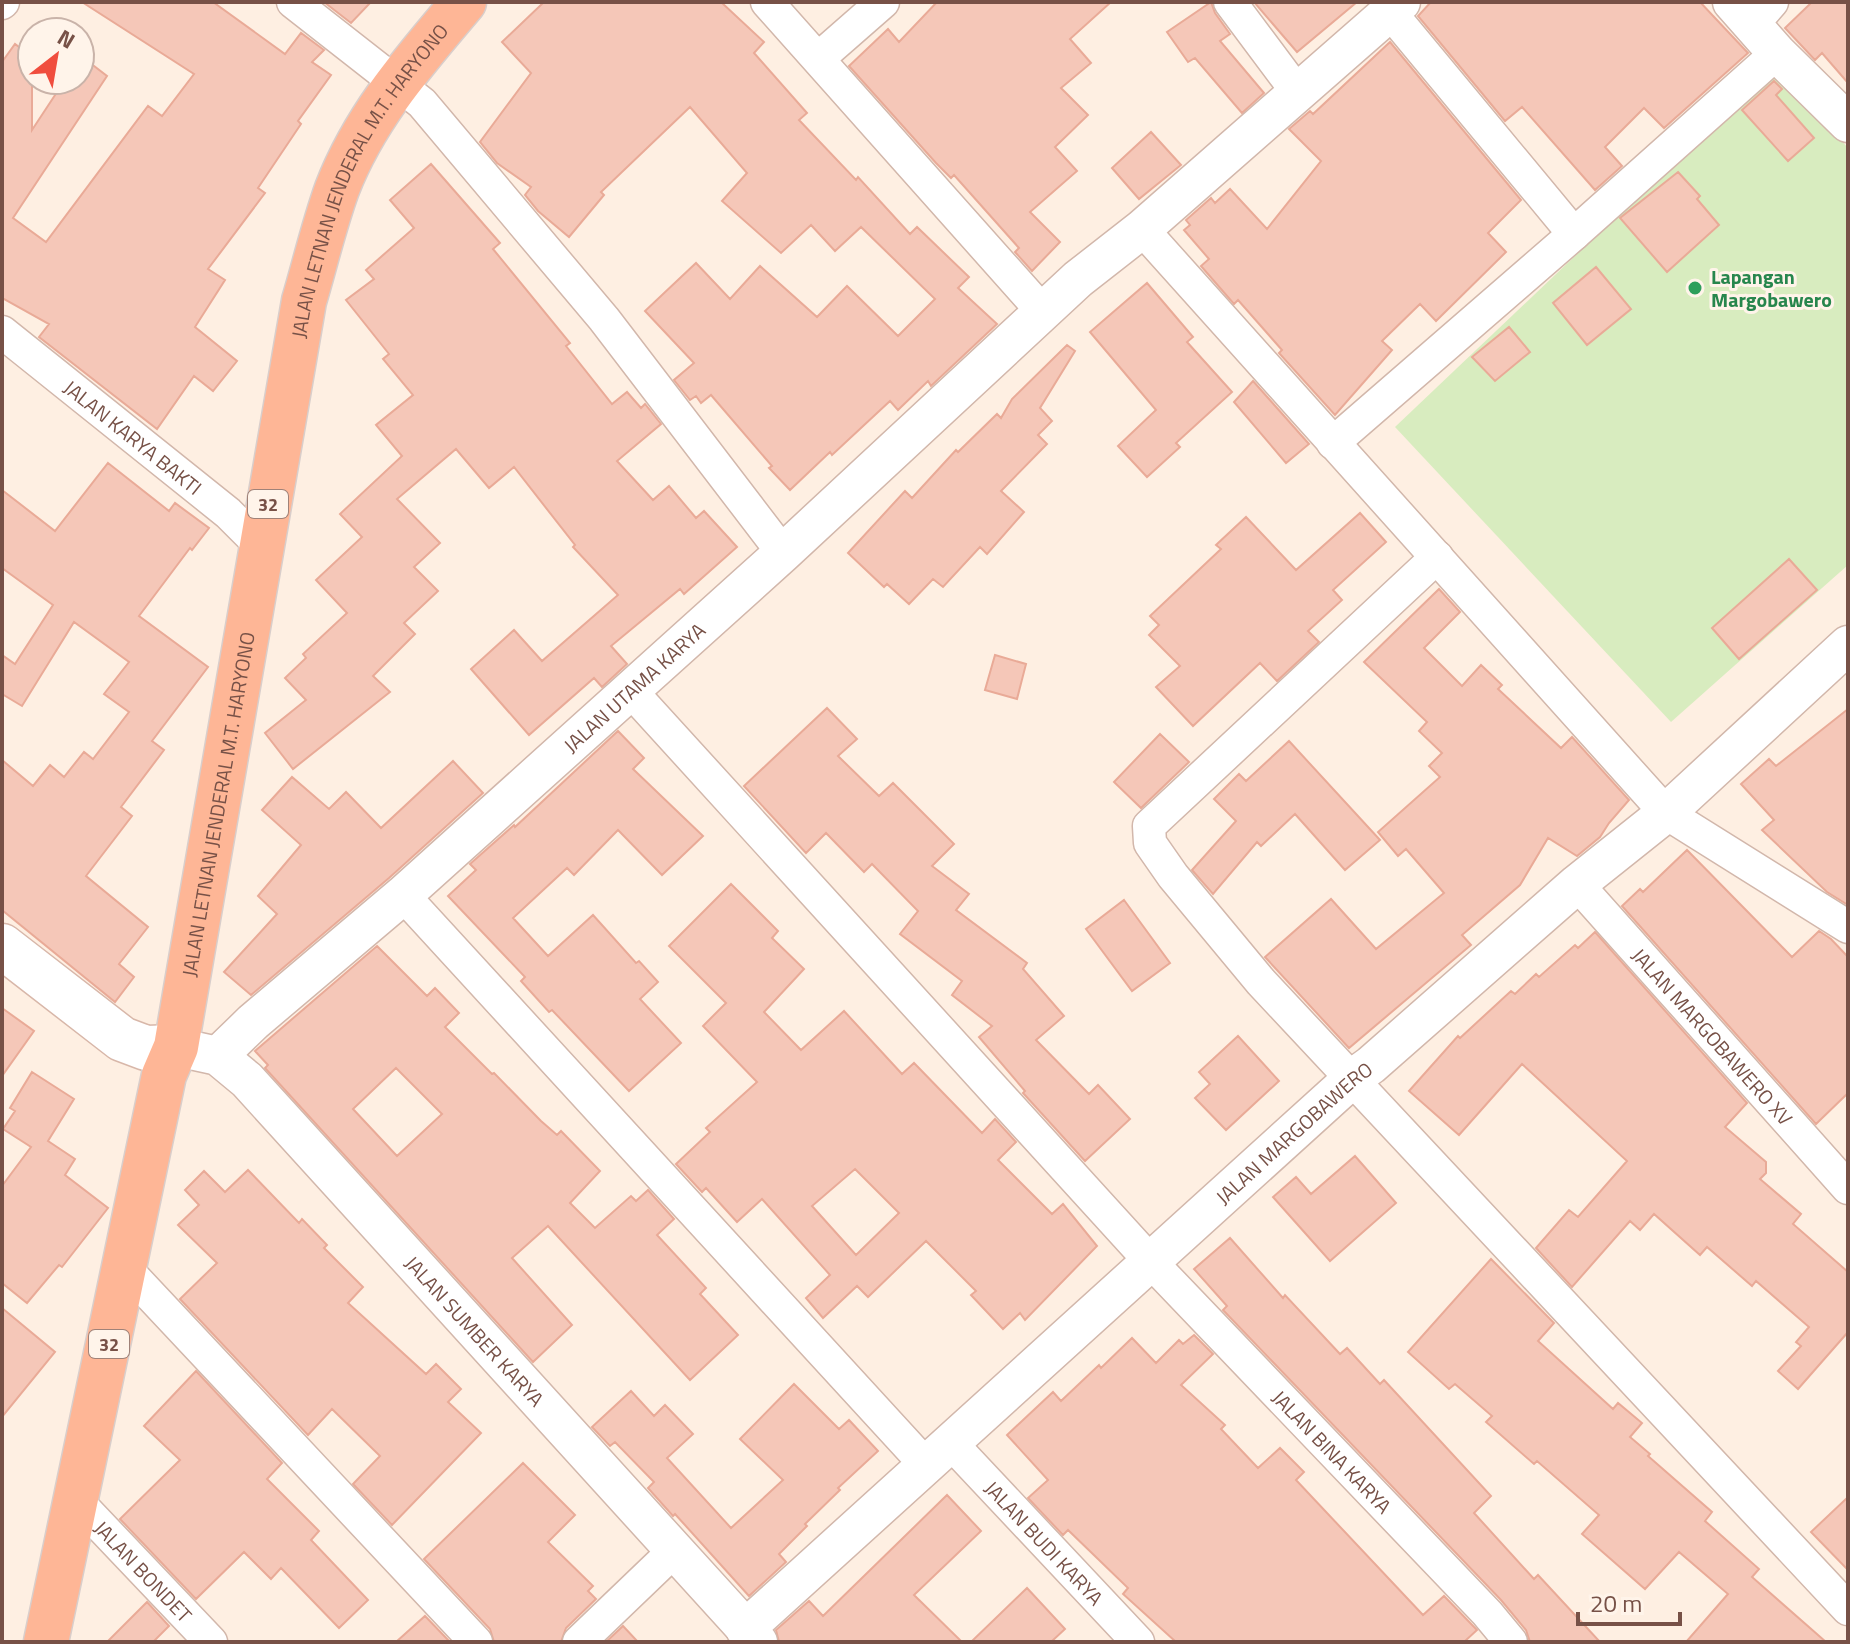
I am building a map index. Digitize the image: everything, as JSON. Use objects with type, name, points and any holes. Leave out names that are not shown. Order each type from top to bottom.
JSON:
[{"type":"highway","name":"JALAN LETNAN JENDERAL M.T. HARYONO","points":[[46,1642],[164,1075],[176,1047],[304,301],[337,189],[364,132],[397,81],[464,2]]},
{"type":"main road","points":[[2,946],[122,1039],[146,1048],[176,1047]]},
{"type":"street","points":[[293,2],[422,103],[604,319],[783,553]]},
{"type":"street","points":[[767,2],[1043,312]]},
{"type":"street","points":[[819,58],[883,2]]},
{"type":"street","points":[[1230,2],[1298,93]]},
{"type":"street","points":[[1395,7],[1574,234]]},
{"type":"street","name":"JALAN UTAMA KARYA","points":[[218,1056],[253,1022],[403,895],[783,553],[1078,279],[1129,239],[1395,7]]},
{"type":"street","points":[[1752,10],[1777,53],[1848,123]]},
{"type":"street","points":[[1333,443],[1777,53]]},
{"type":"street","points":[[1129,239],[1333,443],[1666,813],[1848,927]]},
{"type":"street","name":"JALAN KARYA BAKTI","points":[[2,332],[228,513],[261,546]]},
{"type":"street","points":[[1437,557],[1149,826],[1150,843],[1173,876],[1261,982],[1848,1609]]},
{"type":"street","name":"JALAN MARGOBAWERO","points":[[752,1635],[938,1453],[1353,1078],[1577,884],[1666,813],[1848,645]]},
{"type":"street","name":"JALAN BINA KARYA","points":[[630,690],[1151,1262],[1487,1613],[1511,1642]]},
{"type":"street","name":"JALAN MARGOBAWERO XV","points":[[1577,884],[1848,1188]]},
{"type":"street","name":"JALAN BUDI KARYA","points":[[403,895],[938,1453],[1138,1642]]},
{"type":"street","name":"JALAN SUMBER KARYA","points":[[176,1047],[218,1056],[247,1080],[752,1635]]},
{"type":"street","points":[[124,1267],[476,1642]]},
{"type":"street","name":"JALAN BONDET","points":[[76,1500],[211,1642]]},
{"type":"street","points":[[579,1642],[676,1549]]},
{"type":"green space","name":"Lapangan Margobawero","points":[[1775,66],[1848,148],[1848,565],[1671,722],[1395,427]]},
{"type":"building","points":[[82,2],[213,2],[285,54],[301,33],[324,50],[312,62],[331,75],[298,121],[301,124],[258,188],[265,193],[208,269],[225,280],[195,327],[237,361],[213,391],[194,376],[157,429],[39,337],[49,324],[2,298],[2,62],[16,45],[16,96],[32,96],[32,130],[54,96],[94,96],[13,218],[46,242],[148,106],[162,116],[194,74]]},
{"type":"building","points":[[324,2],[371,2],[351,23]]},
{"type":"building","points":[[544,2],[721,2],[764,42],[754,53],[807,113],[799,120],[856,180],[858,177],[910,234],[917,227],[969,277],[958,288],[997,324],[931,386],[928,381],[898,410],[890,401],[790,490],[711,395],[701,403],[696,396],[690,400],[674,380],[694,363],[645,311],[696,263],[730,299],[760,266],[817,317],[847,286],[898,336],[935,299],[861,227],[835,251],[811,225],[781,253],[722,201],[747,173],[690,107],[601,192],[604,195],[569,237],[538,211],[525,195],[531,187],[497,163],[480,142],[531,73],[502,42]]},
{"type":"building","points":[[937,2],[1111,2],[1070,39],[1091,63],[1061,88],[1088,115],[1055,147],[1077,171],[1030,212],[1060,242],[1032,271],[1015,252],[1019,248],[954,175],[951,178],[936,163],[849,66],[888,29],[899,42]]},
{"type":"building","points":[[1211,2],[1230,34],[1220,41],[1264,93],[1242,113],[1195,58],[1188,62],[1167,32]]},
{"type":"building","points":[[1254,2],[1357,2],[1297,52]]},
{"type":"building","points":[[1431,2],[1700,2],[1748,53],[1664,128],[1644,108],[1605,147],[1622,166],[1595,190],[1522,107],[1505,121],[1418,16]]},
{"type":"building","points":[[1812,2],[1848,2],[1848,83],[1822,53],[1815,60],[1785,28]]},
{"type":"building","points":[[1390,42],[1521,200],[1488,233],[1506,252],[1436,321],[1420,304],[1382,341],[1392,350],[1335,415],[1279,353],[1282,350],[1238,300],[1234,304],[1201,266],[1209,259],[1184,230],[1190,225],[1186,220],[1211,198],[1215,203],[1230,189],[1267,229],[1321,161],[1289,129],[1310,111],[1313,114]]},
{"type":"building","points":[[96,68],[107,76],[96,93]]},
{"type":"building","points":[[1774,81],[1782,89],[1776,95],[1814,138],[1788,161],[1742,110]]},
{"type":"building","points":[[1151,132],[1181,165],[1139,199],[1112,168]]},
{"type":"building","points":[[431,164],[500,243],[493,249],[570,343],[566,346],[612,404],[627,392],[641,408],[645,404],[661,424],[617,461],[653,500],[669,486],[696,518],[704,511],[737,547],[684,594],[680,589],[611,646],[627,664],[602,687],[594,678],[529,735],[471,669],[514,630],[542,661],[618,595],[573,547],[575,545],[514,467],[489,488],[456,449],[397,499],[440,543],[414,567],[438,591],[404,623],[415,634],[373,676],[390,692],[293,769],[265,733],[306,700],[285,678],[306,658],[303,654],[347,613],[316,580],[362,537],[340,514],[402,456],[376,425],[413,395],[383,359],[389,354],[346,300],[374,279],[366,270],[414,228],[390,200]]},
{"type":"building","points":[[1678,172],[1700,196],[1697,199],[1719,225],[1667,272],[1620,218]]},
{"type":"building","points":[[1596,267],[1631,309],[1587,345],[1553,303]]},
{"type":"building","points":[[1147,283],[1193,337],[1187,342],[1232,392],[1176,443],[1180,447],[1147,477],[1118,446],[1156,410],[1090,332]]},
{"type":"building","points":[[1509,327],[1530,352],[1495,381],[1472,357]]},
{"type":"building","points":[[1067,345],[1075,351],[1040,408],[1052,421],[1038,435],[1047,444],[1001,491],[1024,512],[987,554],[980,547],[943,587],[933,579],[909,604],[887,584],[884,587],[848,553],[905,491],[912,498],[956,450],[958,452],[997,414],[1001,418],[1012,399]]},
{"type":"building","points":[[1253,381],[1309,444],[1286,463],[1234,402]]},
{"type":"building","points":[[108,463],[169,511],[175,503],[209,528],[192,550],[190,548],[139,616],[208,667],[152,741],[164,750],[121,807],[132,816],[86,876],[148,927],[119,964],[134,977],[115,1002],[2,910],[2,760],[33,786],[50,765],[64,777],[84,752],[93,759],[129,712],[104,694],[129,662],[74,622],[22,706],[2,694],[2,655],[15,664],[53,605],[2,568],[2,490],[55,531]]},
{"type":"building","points":[[1360,513],[1386,542],[1333,590],[1342,600],[1308,631],[1319,642],[1277,681],[1260,663],[1193,726],[1156,687],[1180,666],[1149,635],[1159,625],[1150,616],[1221,549],[1216,545],[1246,517],[1296,570]]},
{"type":"building","points":[[1789,559],[1817,590],[1739,659],[1712,628]]},
{"type":"building","points":[[1439,589],[1460,612],[1424,648],[1462,686],[1481,665],[1502,685],[1498,689],[1561,748],[1572,737],[1629,800],[1600,837],[1577,856],[1548,838],[1520,885],[1462,935],[1471,945],[1349,1048],[1265,957],[1331,899],[1376,949],[1444,893],[1406,849],[1398,856],[1378,832],[1440,777],[1429,766],[1442,753],[1419,731],[1427,722],[1364,662]]},
{"type":"building","points":[[995,655],[1026,664],[1017,699],[985,690]]},
{"type":"building","points":[[827,708],[857,739],[838,756],[879,796],[893,783],[954,844],[932,866],[969,894],[956,910],[1027,963],[1023,969],[1064,1016],[1036,1040],[1089,1094],[1098,1085],[1130,1119],[1085,1161],[1023,1093],[1025,1091],[979,1037],[992,1026],[952,995],[962,981],[900,934],[918,911],[872,864],[864,872],[826,833],[806,853],[744,786]]},
{"type":"building","points":[[1848,709],[1848,905],[1827,892],[1762,830],[1774,820],[1741,784],[1769,759],[1776,766]]},
{"type":"building","points":[[618,731],[644,758],[633,769],[703,836],[662,875],[618,830],[574,875],[567,868],[513,918],[548,956],[593,915],[636,963],[639,961],[658,982],[640,999],[681,1043],[629,1091],[552,1010],[549,1012],[521,981],[525,977],[448,896],[476,870],[470,864],[515,827]]},
{"type":"building","points":[[1160,734],[1189,762],[1141,808],[1114,782]]},
{"type":"building","points":[[1289,741],[1380,840],[1345,870],[1295,814],[1261,846],[1257,842],[1213,894],[1192,870],[1236,821],[1214,799],[1239,774],[1246,781]]},
{"type":"building","points":[[453,761],[483,793],[251,995],[224,972],[277,914],[258,896],[301,845],[262,810],[292,777],[329,809],[346,792],[381,828]]},
{"type":"building","points":[[1687,850],[1792,957],[1819,931],[1848,957],[1848,1093],[1816,1124],[1622,906],[1640,889],[1643,892]]},
{"type":"building","points":[[731,884],[778,931],[772,938],[804,969],[764,1012],[801,1050],[844,1011],[902,1074],[914,1063],[982,1133],[995,1119],[1016,1142],[998,1160],[1052,1214],[1063,1204],[1097,1246],[1025,1320],[1020,1313],[1003,1329],[971,1295],[976,1291],[926,1241],[868,1297],[857,1286],[823,1318],[806,1298],[830,1275],[762,1199],[737,1222],[706,1188],[702,1192],[676,1164],[710,1132],[706,1128],[757,1082],[703,1026],[726,1003],[669,946]],"holes":[[[855,1169],[899,1213],[856,1255],[812,1206]]]},
{"type":"building","points":[[1124,900],[1170,963],[1132,991],[1086,929]]},
{"type":"building","points":[[1595,932],[1747,1103],[1725,1127],[1766,1162],[1766,1173],[1760,1179],[1801,1214],[1793,1224],[1848,1272],[1848,1332],[1798,1389],[1778,1371],[1801,1346],[1796,1342],[1809,1327],[1756,1281],[1752,1286],[1707,1247],[1700,1255],[1654,1214],[1640,1230],[1630,1221],[1572,1287],[1536,1248],[1569,1210],[1578,1217],[1627,1161],[1522,1064],[1459,1135],[1409,1091],[1458,1036],[1460,1038],[1511,991],[1515,994],[1536,974],[1539,977]]},
{"type":"building","points":[[377,946],[427,996],[435,988],[459,1013],[445,1027],[541,1121],[557,1135],[561,1131],[600,1171],[570,1203],[595,1228],[631,1196],[636,1201],[648,1190],[674,1219],[657,1235],[706,1288],[700,1294],[738,1335],[690,1380],[548,1226],[512,1258],[572,1325],[533,1362],[265,1068],[268,1065],[255,1051]],"holes":[[[396,1068],[442,1114],[397,1156],[353,1109]]]},
{"type":"building","points":[[2,1008],[34,1031],[2,1076]]},
{"type":"building","points":[[1238,1036],[1279,1081],[1226,1130],[1195,1098],[1210,1084],[1199,1072]]},
{"type":"building","points":[[32,1072],[74,1099],[48,1141],[75,1159],[65,1175],[108,1208],[62,1267],[59,1265],[27,1303],[2,1283],[2,1186],[31,1147],[3,1129],[15,1111],[10,1108]]},
{"type":"building","points":[[1355,1156],[1396,1203],[1330,1261],[1273,1197],[1296,1177],[1311,1194]]},
{"type":"building","points":[[248,1170],[299,1223],[302,1219],[327,1245],[324,1248],[363,1287],[348,1303],[426,1374],[436,1364],[461,1389],[448,1402],[481,1433],[392,1525],[353,1484],[380,1456],[332,1409],[308,1435],[180,1299],[217,1263],[178,1225],[199,1205],[185,1190],[204,1171],[225,1192]]},
{"type":"building","points":[[1230,1238],[1283,1298],[1285,1295],[1340,1354],[1347,1348],[1380,1384],[1384,1380],[1491,1496],[1474,1513],[1534,1579],[1538,1575],[1600,1642],[1530,1642],[1526,1630],[1501,1600],[1223,1310],[1227,1306],[1194,1269]]},
{"type":"building","points":[[1491,1259],[1554,1323],[1538,1341],[1613,1409],[1618,1403],[1642,1423],[1630,1437],[1712,1512],[1705,1521],[1759,1569],[1752,1577],[1826,1642],[1686,1642],[1728,1594],[1679,1552],[1645,1589],[1582,1534],[1599,1515],[1486,1422],[1492,1416],[1455,1384],[1449,1389],[1408,1352]]},
{"type":"building","points":[[2,1308],[55,1352],[2,1417]]},
{"type":"building","points":[[1194,1335],[1213,1354],[1181,1385],[1225,1425],[1221,1429],[1258,1468],[1280,1448],[1304,1472],[1296,1480],[1423,1615],[1444,1596],[1477,1630],[1464,1642],[1176,1642],[1123,1594],[1128,1588],[1068,1530],[1063,1535],[1028,1498],[1048,1480],[1007,1435],[1053,1392],[1061,1401],[1132,1338],[1156,1363],[1179,1340],[1183,1344]]},
{"type":"building","points":[[196,1371],[282,1463],[267,1479],[319,1531],[311,1540],[368,1600],[339,1628],[281,1568],[271,1579],[244,1552],[196,1599],[120,1519],[180,1460],[144,1426]]},
{"type":"building","points":[[794,1384],[839,1429],[849,1420],[878,1451],[805,1524],[807,1526],[779,1554],[786,1562],[749,1596],[648,1488],[654,1482],[615,1442],[610,1446],[592,1427],[631,1391],[654,1416],[665,1405],[693,1434],[667,1458],[731,1528],[783,1480],[740,1439]]},
{"type":"building","points":[[523,1463],[575,1515],[548,1542],[593,1586],[588,1591],[596,1599],[566,1628],[561,1642],[494,1642],[490,1629],[424,1559]]},
{"type":"building","points":[[947,1495],[981,1531],[914,1595],[962,1642],[779,1642],[776,1630],[809,1601],[823,1616]]},
{"type":"building","points":[[1848,1497],[1848,1570],[1811,1532]]},
{"type":"building","points":[[1027,1588],[1065,1629],[1051,1642],[971,1642]]},
{"type":"building","points":[[147,1602],[169,1626],[153,1642],[107,1642]]},
{"type":"building","points":[[425,1616],[450,1642],[396,1642]]},
{"type":"building","points":[[623,1626],[638,1642],[606,1642]]},
{"type":"place","name":"Lapangan Margobawero","points":[[1695,288]]}]
